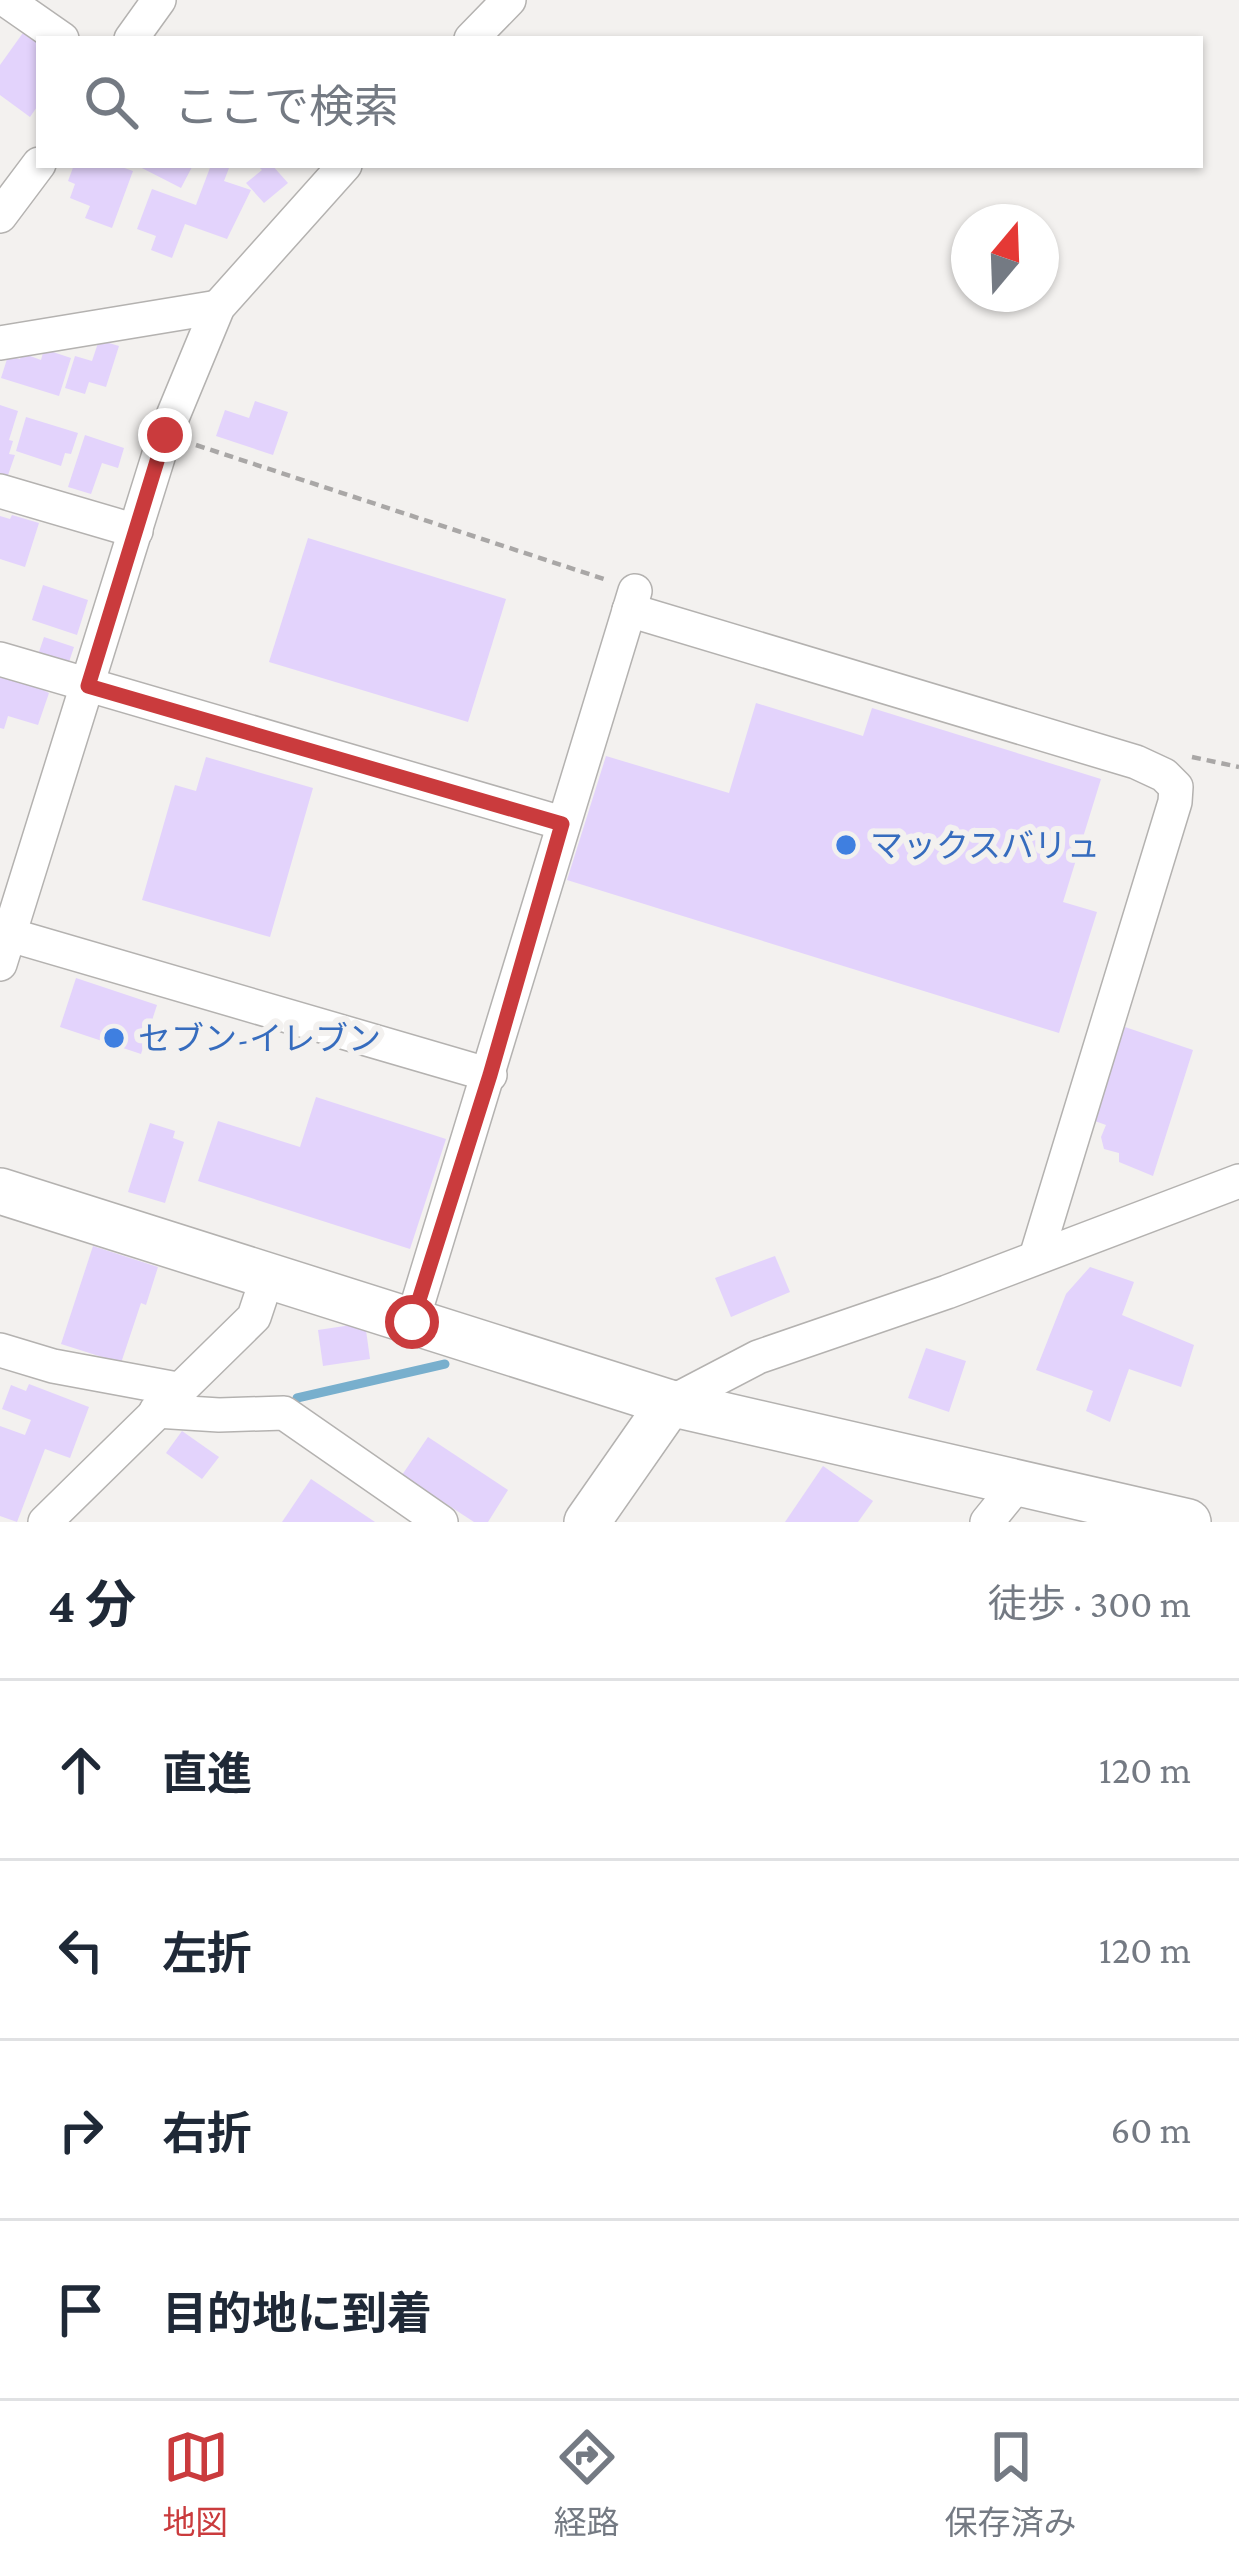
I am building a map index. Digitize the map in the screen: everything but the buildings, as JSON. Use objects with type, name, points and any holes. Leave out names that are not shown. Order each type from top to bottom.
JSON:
[{"type":"street","points":[[6,0],[58,36]]},
{"type":"street","points":[[133,36],[158,0]]},
{"type":"street","points":[[474,36],[508,0]]},
{"type":"street","points":[[0,216],[36,168]]},
{"type":"street","points":[[333,168],[218,307],[165,435],[3,944],[490,1075]]},
{"type":"street","points":[[0,343],[218,307]]},
{"type":"street","points":[[0,491],[136,531]]},
{"type":"street","points":[[412,1322],[632,600],[1136,762],[1164,775],[1176,787],[1036,1257]]},
{"type":"street","points":[[0,659],[562,824]]},
{"type":"street","points":[[587,1522],[670,1403],[758,1357],[1239,1181]]},
{"type":"street","points":[[0,1191],[670,1403],[1188,1522]]},
{"type":"street","points":[[46,1522],[254,1317],[267,1278]]},
{"type":"street","points":[[0,1350],[219,1415],[284,1413],[440,1522]]},
{"type":"street","points":[[987,1522],[1017,1484]]},
{"type":"waterway","points":[[297,1398],[445,1364]]},
{"type":"place","name":"マックスバリュ","points":[[846,845]]},
{"type":"place","name":"セブン-イレブン","points":[[114,1038]]},
{"type":"route","points":[[165,435],[88,686],[562,824],[412,1322]]}]
